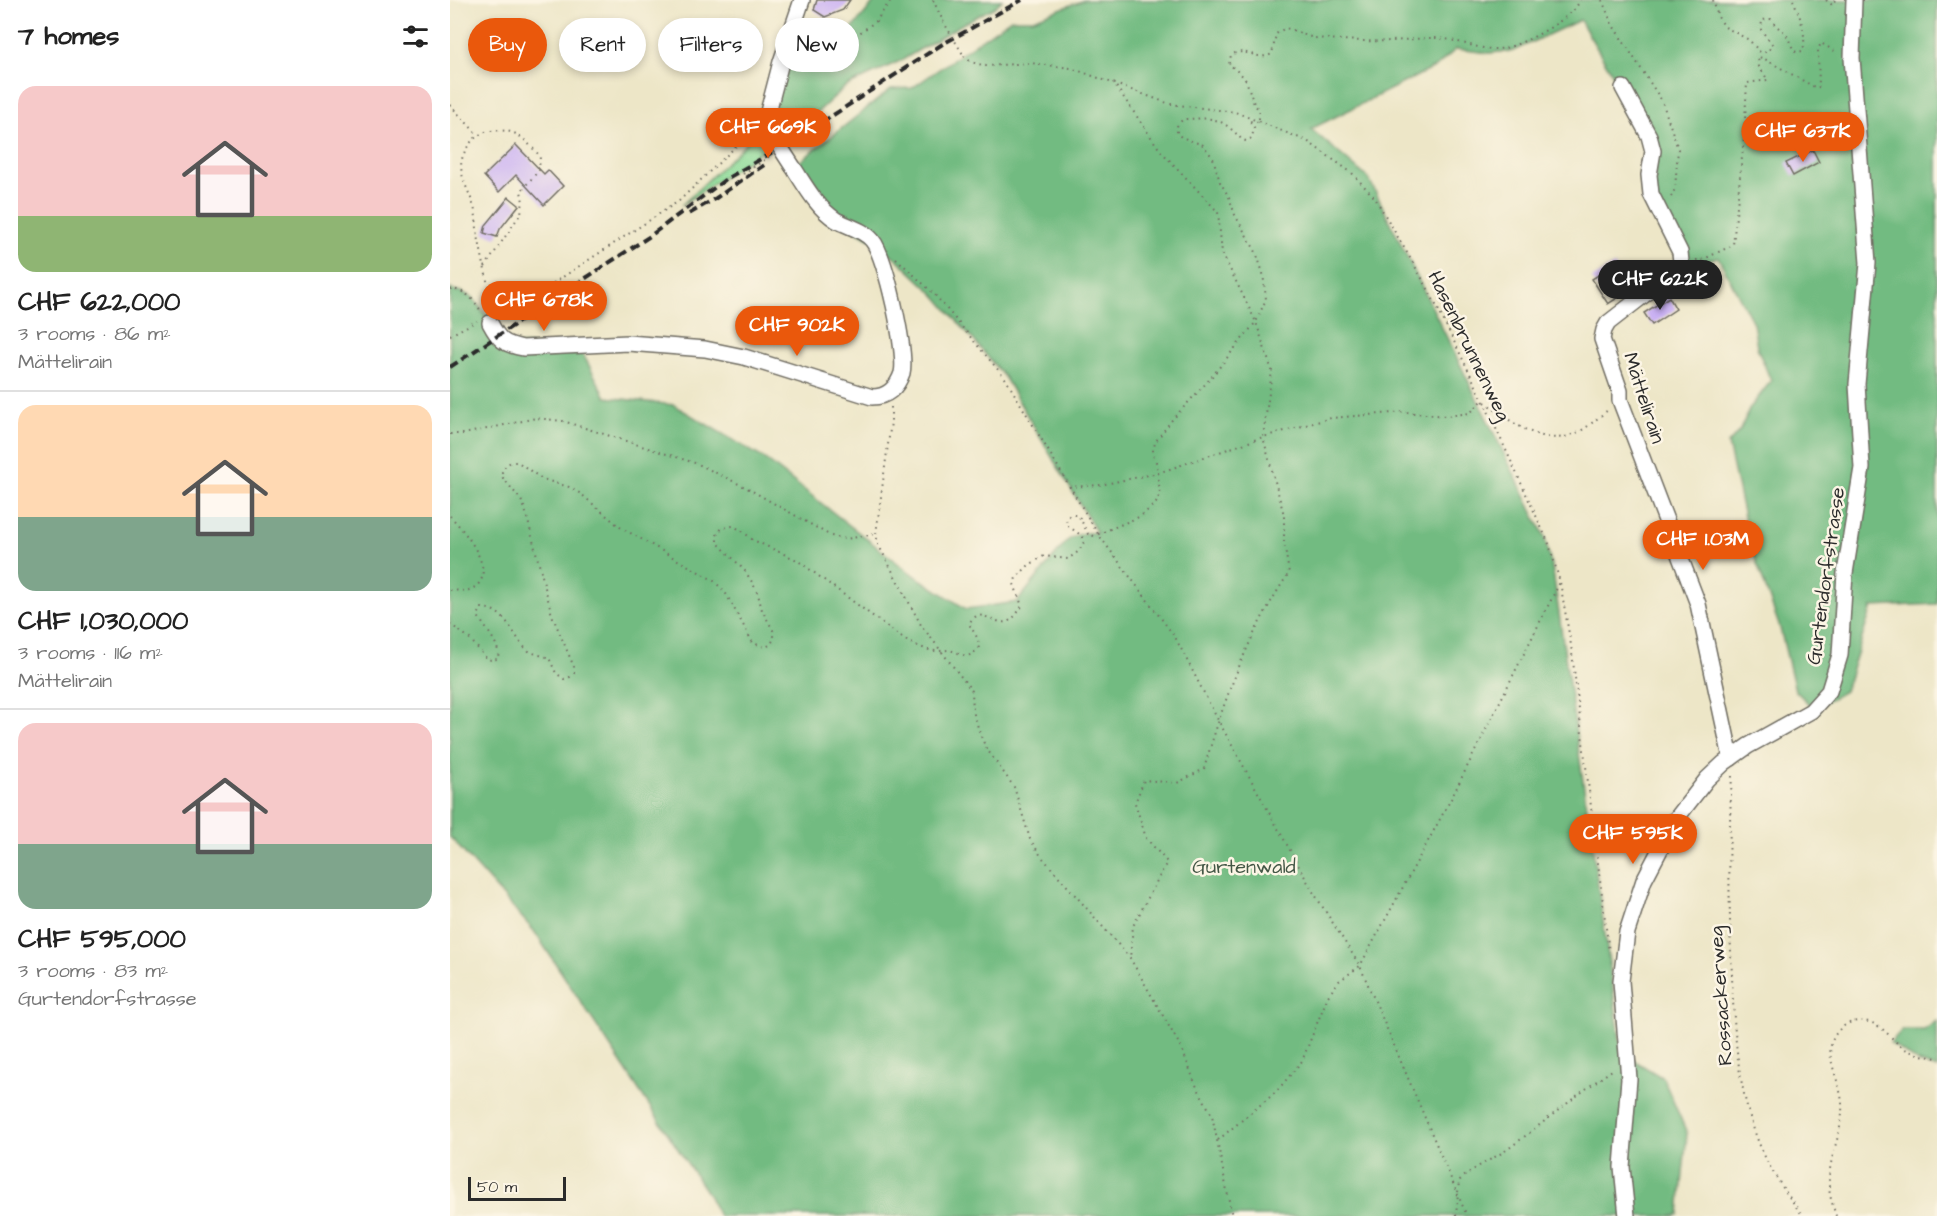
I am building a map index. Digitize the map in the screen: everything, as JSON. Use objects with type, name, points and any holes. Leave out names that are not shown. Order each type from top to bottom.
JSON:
[{"type":"street","points":[[796,18],[802,0]]},
{"type":"street","name":"Gurtendorfstrasse","points":[[1627,1216],[1622,1167],[1629,1079],[1621,981],[1627,932],[1644,880],[1676,819],[1707,779],[1731,758],[1811,711],[1820,703],[1829,691],[1840,655],[1845,573],[1862,468],[1857,384],[1868,263],[1852,58],[1854,0]]},
{"type":"street","points":[[488,320],[498,338],[508,345],[523,348],[611,343],[683,347],[744,357],[872,397],[884,396],[890,392],[899,380],[902,371],[902,348],[886,275],[872,240],[824,210],[771,133],[767,117],[778,72]]},
{"type":"street","points":[[1623,88],[1649,136],[1653,151],[1649,175],[1651,195],[1680,252],[1681,262]]},
{"type":"street","name":"Mättelirain","points":[[1681,262],[1675,271],[1608,323],[1602,339],[1620,392],[1620,400],[1698,604],[1731,758]]},
{"type":"path","points":[[859,33],[876,21],[891,0]]},
{"type":"path","name":"Hasenbrunnenweg","points":[[933,0],[964,56],[971,62],[986,66],[1030,63],[1071,68],[1170,104],[1235,111],[1306,141],[1352,173],[1375,198],[1427,287],[1483,400],[1549,544],[1560,582],[1573,656],[1611,960]]},
{"type":"path","points":[[450,624],[469,638],[488,660],[498,658],[500,651],[478,616],[481,608],[490,609],[509,625],[526,649],[549,658],[556,673],[564,679],[574,673],[574,667],[552,615],[525,509],[519,497],[503,478],[502,472],[506,465],[518,462],[542,479],[569,487],[581,494],[620,527],[712,580],[724,592],[744,629],[753,643],[758,646],[770,645],[774,639],[774,632],[766,619],[758,594],[745,571],[717,542],[717,535],[722,528],[733,526],[753,540],[797,560],[905,640],[921,648],[940,652],[948,650],[966,656],[974,654],[979,647],[978,639],[969,624],[972,619],[978,615],[999,623],[1005,622],[1022,606],[1014,584],[1016,578],[1038,558],[1044,556],[1068,559],[1079,551],[1084,542],[1082,536],[1068,526],[1066,519],[1070,515],[1080,518],[1088,534],[1094,536],[1141,516],[1152,508],[1160,494],[1153,455],[1156,441],[1256,322],[1266,298],[1263,273],[1256,252],[1235,215],[1210,153],[1203,145],[1181,137],[1177,133],[1177,126],[1184,119],[1208,117],[1222,122],[1240,139],[1246,141],[1252,138],[1254,128],[1248,121],[1259,122],[1259,110],[1254,104],[1244,77],[1229,64],[1231,55],[1236,52],[1248,52],[1260,58],[1267,57],[1272,54],[1276,34],[1285,28],[1296,30],[1314,39],[1392,41],[1434,38],[1458,41],[1486,49],[1498,49],[1528,40],[1578,7],[1580,0]]},
{"type":"path","points":[[1602,0],[1612,24],[1662,101],[1678,149],[1675,189],[1661,215]]},
{"type":"path","points":[[1713,0],[1718,17],[1725,27],[1749,40],[1760,52],[1768,52],[1772,44],[1761,30],[1762,20],[1771,19],[1776,28],[1785,33],[1791,47],[1796,52],[1803,51],[1805,42],[1793,0]]},
{"type":"path","points":[[1826,0],[1832,5],[1835,0]]},
{"type":"path","points":[[1681,262],[1702,260],[1733,245],[1747,83],[1768,80],[1759,67],[1758,57],[1816,88],[1819,87],[1818,50],[1821,43],[1839,54],[1852,58]]},
{"type":"path","points":[[1113,82],[1160,150],[1218,212],[1222,253],[1256,322],[1272,371],[1263,437],[1284,515],[1284,543],[1289,573],[1270,601],[1218,720],[1204,769],[1178,783],[1144,780],[1136,803],[1146,838],[1167,862],[1132,926],[1130,958]]},
{"type":"path","points":[[450,105],[478,135]]},
{"type":"path","points":[[450,334],[529,301],[679,201],[767,117]]},
{"type":"path","points":[[485,267],[521,213],[523,202],[521,191],[539,170],[540,156],[524,138],[503,130],[478,135],[462,159],[462,170],[477,216],[478,232],[494,316],[488,320]]},
{"type":"path","points":[[743,174],[782,149]]},
{"type":"path","points":[[872,240],[897,259],[935,295],[1005,378],[1098,534],[1175,637],[1312,890],[1360,966],[1467,1216]]},
{"type":"path","points":[[450,289],[472,298],[488,320]]},
{"type":"path","points":[[890,392],[891,422],[876,534],[878,544],[921,625],[972,690],[973,711],[980,734],[986,748],[1014,787],[1030,839],[1041,856],[1130,958],[1182,1049],[1195,1083],[1212,1115],[1232,1216]]},
{"type":"path","points":[[1069,487],[1100,485],[1158,473],[1263,437],[1331,418],[1406,412],[1446,416],[1470,413],[1483,400],[1527,430],[1555,438],[1571,436],[1585,429],[1620,400]]},
{"type":"path","points":[[450,434],[464,434],[536,418],[563,420],[698,464],[747,488],[831,536],[846,539],[876,534]]},
{"type":"path","points":[[450,516],[465,533],[478,555],[484,574],[481,582],[470,590],[450,590]]},
{"type":"path","points":[[1217,1140],[1276,1092],[1302,1061],[1328,996],[1339,981],[1360,966],[1451,799],[1560,582]]},
{"type":"path","name":"Rossackerweg","points":[[1731,758],[1729,911],[1735,1041],[1740,1079],[1749,1116],[1764,1155],[1803,1216]]},
{"type":"path","points":[[1836,1216],[1829,1186],[1831,1163],[1843,1121],[1839,1083],[1831,1062],[1830,1048],[1836,1034],[1845,1024],[1868,1021],[1886,1031],[1903,1047],[1937,1058]]},
{"type":"path","points":[[1456,1216],[1459,1181],[1470,1170],[1493,1160],[1512,1147],[1572,1098],[1628,1059]]},
{"type":"green space","points":[[876,0],[1002,0],[995,7],[904,59],[845,87],[800,128],[783,136],[771,133],[780,72],[859,72],[859,20]]},
{"type":"green space","name":"Gurtenwald","points":[[1084,0],[1937,0],[1937,604],[1872,607],[1845,691],[1814,709],[1795,690],[1780,628],[1750,544],[1728,444],[1740,430],[1750,408],[1771,381],[1757,347],[1753,323],[1718,257],[1690,265],[1653,196],[1657,148],[1580,20],[1513,51],[1489,53],[1456,49],[1437,66],[1311,129],[1369,179],[1544,535],[1553,572],[1622,1053],[1663,1078],[1687,1133],[1679,1214],[1675,1216],[719,1216],[707,1193],[534,931],[450,837],[450,289],[473,298],[508,345],[578,345],[606,397],[674,405],[765,459],[909,572],[966,609],[1017,602],[1067,541],[1082,534],[1097,533],[1005,378],[976,343],[935,295],[897,259],[872,240],[837,220],[793,167],[891,89],[912,88],[1011,19],[1033,19]]},
{"type":"green space","points":[[756,134],[767,134],[772,144],[682,205]]},
{"type":"green space","points":[[1937,1021],[1937,1069],[1918,1062],[1890,1043],[1902,1030],[1924,1030]]},
{"type":"building","points":[[817,0],[850,0],[843,10],[825,17],[814,10]]},
{"type":"building","points":[[516,145],[544,174],[548,170],[563,186],[544,205],[516,175],[499,192],[484,176]]},
{"type":"building","points":[[1813,150],[1819,162],[1793,176],[1786,163]]},
{"type":"building","points":[[509,197],[519,205],[500,229],[497,237],[484,233],[486,225]]},
{"type":"building","points":[[1614,265],[1630,290],[1608,304],[1592,279]]},
{"type":"building","points":[[1669,297],[1676,309],[1652,325],[1644,313]]},
{"type":"railway","points":[[450,367],[650,236],[726,179],[804,134],[941,45],[1022,0]]},
{"type":"railway","points":[[689,214],[764,165]]}]
